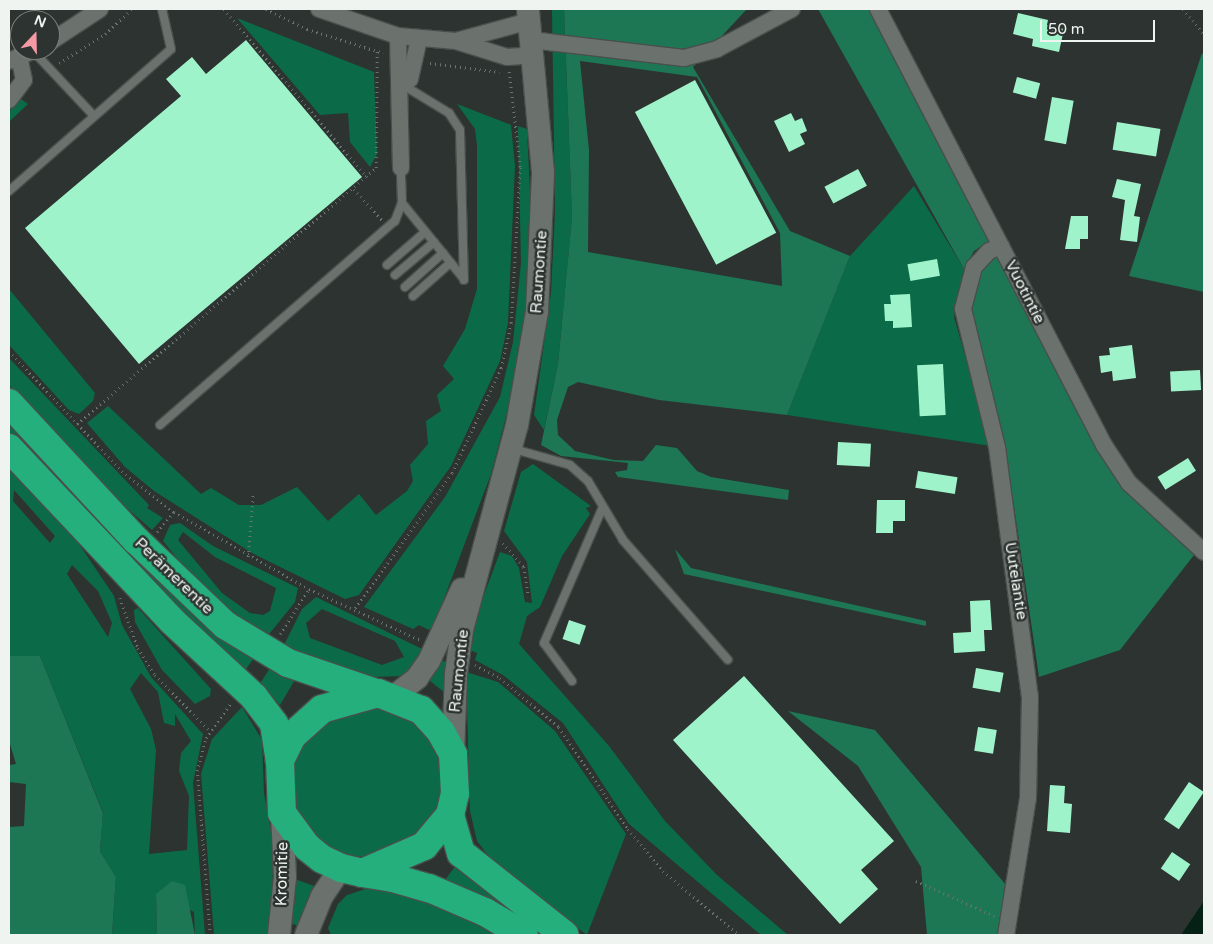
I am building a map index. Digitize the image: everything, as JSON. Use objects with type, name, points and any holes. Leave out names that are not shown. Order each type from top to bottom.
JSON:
[{"type":"highway","name":"Perämerentie","points":[[9,404],[136,540],[225,625],[288,663],[385,695]]},
{"type":"highway","name":"Perämerentie","points":[[9,448],[172,622],[254,697],[274,724],[280,761]]},
{"type":"highway","points":[[351,870],[424,846],[450,816],[455,794],[453,754],[431,719],[385,695],[322,709],[292,736],[280,761],[282,813],[307,847],[351,870],[429,888],[485,912],[524,935]]},
{"type":"highway","points":[[450,816],[461,853],[565,935]]},
{"type":"main road","name":"Raumontie","points":[[453,754],[456,674],[462,630],[512,448],[532,348],[542,237],[543,172],[530,31]]},
{"type":"main road","name":"Raumontie","points":[[385,695],[417,678],[429,661],[489,531]]},
{"type":"main road","name":"Kromitie","points":[[279,935],[285,877],[282,813]]},
{"type":"main road","points":[[306,935],[322,896],[351,870]]},
{"type":"street","points":[[60,35],[100,9]]},
{"type":"street","points":[[319,9],[398,36],[419,40],[456,41],[530,31],[684,58],[718,49],[792,9]]},
{"type":"street","name":"Vuotintie","points":[[878,9],[1104,445],[1129,482],[1204,552]]},
{"type":"street","points":[[456,41],[507,57],[530,31]]},
{"type":"street","points":[[398,36],[396,74],[403,85],[401,168]]},
{"type":"street","points":[[403,85],[410,79],[419,40]]},
{"type":"street","points":[[9,100],[24,80],[24,60]]},
{"type":"street","name":"Uutelantie","points":[[1001,246],[988,251],[974,268],[963,309],[997,447],[1030,696],[1028,798],[1007,929]]},
{"type":"lane","points":[[9,191],[170,49],[162,9]]},
{"type":"lane","points":[[35,60],[48,67],[94,116]]},
{"type":"lane","points":[[402,203],[464,280],[460,130],[449,113],[403,85]]},
{"type":"lane","points":[[160,425],[389,228],[402,203],[401,168]]},
{"type":"lane","points":[[387,264],[426,232]]},
{"type":"lane","points":[[395,275],[434,242]]},
{"type":"lane","points":[[405,287],[443,253]]},
{"type":"lane","points":[[413,296],[450,263]]},
{"type":"lane","points":[[512,448],[570,465],[588,481],[602,508],[623,540],[728,660]]},
{"type":"lane","points":[[572,681],[544,643],[602,508]]},
{"type":"path","points":[[48,67],[69,60],[132,9]]},
{"type":"path","points":[[224,9],[368,178]]},
{"type":"path","points":[[1183,9],[1204,34]]},
{"type":"path","points":[[76,424],[368,178],[376,168],[377,51]]},
{"type":"path","points":[[355,608],[452,473],[501,368],[511,323],[520,167],[509,73]]},
{"type":"path","points":[[354,189],[389,228]]},
{"type":"path","points":[[9,351],[122,471],[174,512],[248,557],[309,589],[355,608],[427,644]]},
{"type":"path","points":[[248,557],[253,495]]},
{"type":"path","points":[[157,533],[174,512]]},
{"type":"path","points":[[489,531],[524,566],[529,597]]},
{"type":"path","points":[[275,642],[309,589]]},
{"type":"path","points":[[118,592],[138,648],[155,675],[210,731]]},
{"type":"path","points":[[467,662],[500,678],[559,727],[628,829],[663,871],[740,935]]},
{"type":"path","points":[[210,935],[197,771],[210,731],[235,698]]},
{"type":"path","points":[[916,881],[1007,929]]},
{"type":"green space","points":[[552,9],[564,9],[572,217],[558,364],[544,430],[534,415],[551,293],[555,212]]},
{"type":"green space","points":[[564,9],[747,9],[693,67],[790,231],[850,256],[787,415],[659,400],[578,382],[568,387],[557,420],[558,435],[575,451],[614,460],[643,461],[656,445],[677,448],[697,471],[711,477],[789,490],[788,500],[618,477],[615,472],[627,470],[628,463],[561,456],[541,445],[558,364],[572,217]],"holes":[[[580,61],[697,77],[780,233],[782,286],[588,252],[589,150]]]},
{"type":"green space","points":[[818,9],[870,9],[991,240],[974,251],[964,269]]},
{"type":"green space","points":[[237,18],[374,72],[377,154],[370,167],[350,142],[348,113],[320,115]]},
{"type":"green space","points":[[1202,53],[1204,56],[1204,292],[1129,276]]},
{"type":"green space","points":[[21,99],[28,104],[9,122],[9,111]]},
{"type":"green space","points":[[457,104],[511,125],[515,166],[508,323],[500,361],[451,466],[359,595],[345,599],[252,553],[154,491],[125,467],[87,423],[108,406],[201,494],[211,488],[239,505],[261,505],[297,487],[328,521],[359,494],[376,515],[407,491],[413,481],[410,465],[428,444],[426,421],[441,411],[437,395],[454,379],[443,366],[465,329],[477,289],[477,145],[475,129]]},
{"type":"green space","points":[[518,126],[527,129],[531,214],[524,331],[514,386],[491,474],[434,625],[429,630],[419,625],[413,629],[364,607],[445,497],[500,397],[513,342],[521,263]]},
{"type":"green space","points":[[914,186],[964,269],[954,317],[991,446],[787,415],[850,256]]},
{"type":"green space","points":[[998,252],[1123,487],[1194,555],[1120,650],[1039,677],[1005,445],[967,310],[979,270]]},
{"type":"green space","points":[[9,289],[95,393],[93,401],[79,414],[69,410],[9,345]]},
{"type":"green space","points":[[9,358],[149,505],[147,508],[163,518],[152,530],[114,497],[9,385]]},
{"type":"green space","points":[[9,418],[254,658],[244,672],[174,609],[9,434]]},
{"type":"green space","points":[[533,464],[591,506],[586,508],[590,514],[562,556],[540,607],[527,616],[519,644],[609,746],[665,821],[717,875],[788,935],[761,935],[629,824],[563,723],[503,675],[475,660],[477,653],[470,650],[475,619],[500,552],[512,556],[519,568],[525,602],[532,603],[527,562],[504,531],[521,472]]},
{"type":"green space","points":[[9,465],[71,532],[114,596],[122,625],[151,677],[203,734],[193,783],[205,935],[195,935],[194,912],[156,894],[157,935],[112,935],[116,877],[100,851],[103,812],[40,656],[9,656]],"holes":[[[14,490],[55,536],[50,543],[13,501]],[[72,565],[98,591],[112,623],[108,637],[67,574]],[[141,673],[158,692],[164,723],[175,726],[175,714],[191,741],[181,753],[179,771],[189,796],[187,850],[149,854],[156,750],[151,729],[130,689]]]},
{"type":"green space","points":[[180,523],[213,546],[298,588],[295,602],[266,638],[203,590],[163,541],[170,525]],"holes":[[[183,532],[215,557],[276,588],[270,611],[263,615],[250,613],[222,593],[178,540]]]},
{"type":"green space","points":[[675,549],[691,568],[926,621],[926,626],[684,574]]},
{"type":"green space","points":[[316,597],[426,651],[418,665],[403,676],[372,677],[283,647],[302,609]],"holes":[[[322,609],[395,641],[404,657],[382,665],[310,638],[306,623]]]},
{"type":"green space","points":[[138,608],[211,689],[210,696],[195,704],[162,670],[135,622],[134,610]]},
{"type":"green space","points":[[9,656],[40,656],[103,813],[100,851],[116,877],[112,935],[9,935],[9,827],[24,826],[26,784],[9,782],[9,765],[16,764],[9,741]]},
{"type":"green space","points":[[438,659],[448,663],[445,693],[429,680]]},
{"type":"green space","points":[[270,668],[296,678],[280,705],[259,685]]},
{"type":"green space","points":[[466,672],[498,682],[555,731],[626,834],[587,935],[495,865],[477,841],[470,811]]},
{"type":"green space","points":[[242,707],[262,740],[264,793],[274,848],[270,935],[214,935],[201,774],[212,739]]},
{"type":"green space","points":[[367,707],[396,713],[420,729],[436,753],[442,782],[436,811],[420,835],[396,851],[367,857],[338,851],[314,835],[298,811],[292,782],[298,753],[314,729],[338,713]]},
{"type":"green space","points":[[788,711],[875,730],[1006,885],[998,935],[927,935],[921,867],[858,766]]},
{"type":"green space","points":[[455,867],[467,877],[551,935],[444,881]]},
{"type":"green space","points":[[292,878],[317,887],[298,926],[289,922]]},
{"type":"green space","points":[[172,881],[185,885],[195,935],[157,935],[156,894]]},
{"type":"green space","points":[[372,887],[416,895],[451,909],[494,935],[331,935],[328,928],[338,904],[347,895]]},
{"type":"shaded area","points":[[1204,901],[1204,935],[1181,935]]},
{"type":"building","points":[[1018,13],[1048,20],[1047,25],[1064,29],[1059,52],[1032,46],[1033,39],[1013,34]]},
{"type":"building","points":[[246,40],[362,177],[139,364],[25,228],[181,96],[166,79],[192,57],[206,74]]},
{"type":"building","points":[[1017,77],[1040,83],[1036,99],[1013,92]]},
{"type":"building","points":[[695,80],[776,233],[716,265],[635,112]]},
{"type":"building","points":[[1052,97],[1074,101],[1066,144],[1044,140]]},
{"type":"building","points":[[791,113],[795,121],[802,118],[807,131],[800,134],[805,144],[789,152],[774,121]]},
{"type":"building","points":[[1117,122],[1160,129],[1156,157],[1113,150]]},
{"type":"building","points":[[858,169],[867,186],[833,204],[824,187]]},
{"type":"building","points":[[1117,179],[1141,184],[1134,216],[1140,217],[1137,242],[1120,240],[1125,200],[1112,197]]},
{"type":"building","points":[[1071,216],[1088,216],[1088,239],[1080,239],[1080,249],[1065,249]]},
{"type":"building","points":[[937,259],[940,276],[910,281],[907,264]]},
{"type":"building","points":[[910,294],[912,327],[893,328],[893,321],[885,321],[884,304],[891,304],[890,295]]},
{"type":"building","points":[[1132,345],[1136,378],[1113,381],[1112,371],[1101,373],[1099,356],[1110,355],[1109,348]]},
{"type":"building","points":[[943,364],[946,415],[920,416],[917,365]]},
{"type":"building","points":[[1200,370],[1201,390],[1171,392],[1170,372]]},
{"type":"building","points":[[838,442],[871,444],[870,467],[837,465]]},
{"type":"building","points":[[1188,458],[1196,471],[1165,490],[1157,477]]},
{"type":"building","points":[[918,471],[958,477],[955,494],[915,488]]},
{"type":"building","points":[[877,500],[905,500],[905,521],[893,521],[893,533],[876,533]]},
{"type":"building","points":[[990,600],[992,630],[984,630],[985,651],[954,653],[953,633],[971,632],[970,601]]},
{"type":"building","points":[[569,620],[586,626],[580,645],[562,639]]},
{"type":"building","points":[[976,668],[1004,673],[1000,693],[973,688]]},
{"type":"building","points":[[744,676],[894,841],[861,870],[878,889],[840,924],[673,740]]},
{"type":"building","points":[[978,727],[997,730],[993,754],[974,751]]},
{"type":"building","points":[[1189,782],[1204,792],[1179,829],[1164,819]]},
{"type":"building","points":[[1050,785],[1065,786],[1064,803],[1072,804],[1070,833],[1047,831]]},
{"type":"building","points":[[1172,852],[1190,864],[1179,881],[1161,869]]}]
